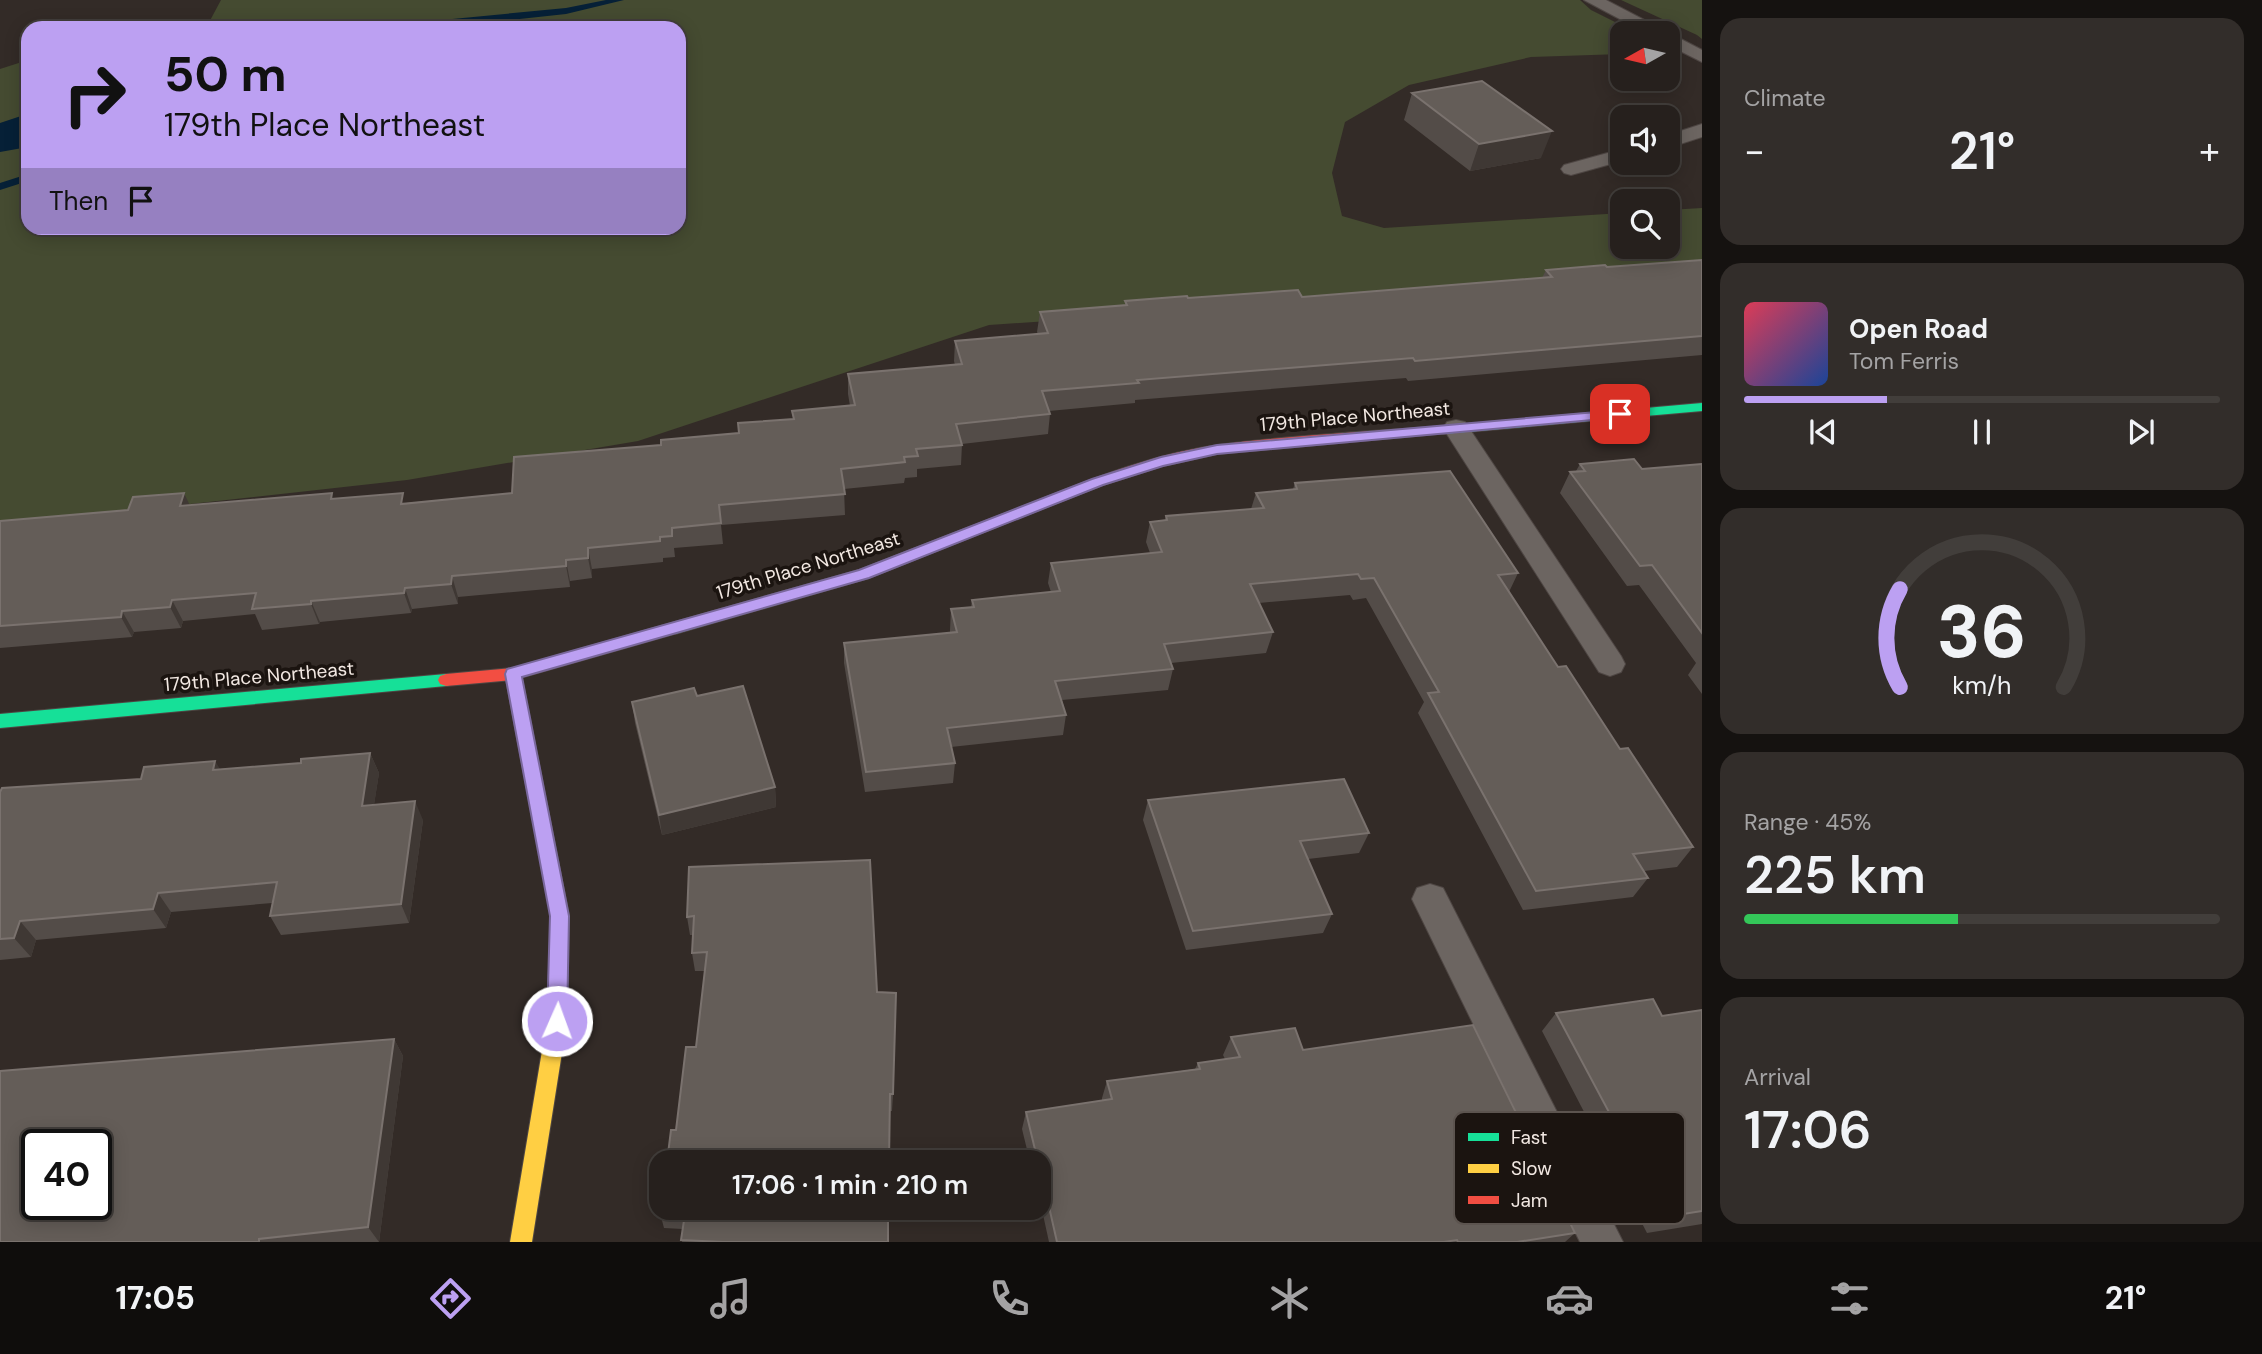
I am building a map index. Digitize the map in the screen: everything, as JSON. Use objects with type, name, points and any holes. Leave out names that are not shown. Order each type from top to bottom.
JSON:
[{"type":"street","name":"179th Place Northeast","points":[[0,721],[513,674],[864,574],[1097,482],[1161,462],[1217,450],[1702,407]]},
{"type":"street","points":[[513,674],[560,916],[557,1021],[521,1242]]},
{"type":"lane","points":[[1593,0],[1635,21]]},
{"type":"lane","points":[[1680,45],[1702,57]]},
{"type":"lane","points":[[1680,138],[1702,130]]},
{"type":"lane","points":[[1571,169],[1610,158]]},
{"type":"lane","points":[[1456,428],[1610,664]]},
{"type":"lane","points":[[1430,899],[1537,1112]]},
{"type":"lane","points":[[1593,1224],[1602,1242]]},
{"type":"green space","points":[[221,0],[1580,0],[1591,10],[1613,21],[1610,21],[1610,54],[1531,57],[1409,85],[1345,122],[1332,173],[1342,216],[1384,228],[1610,214],[1610,259],[1680,259],[1680,209],[1702,208],[1702,276],[989,325],[638,441],[407,480],[0,525],[0,69],[21,62],[21,235],[686,235],[686,21],[210,21]]},
{"type":"green space","points":[[1621,0],[1702,0],[1702,39],[1680,27],[1680,21],[1667,21]]},
{"type":"water","points":[[21,116],[21,148],[0,152],[0,123]]},
{"type":"building","points":[[1482,81],[1552,131],[1479,144],[1412,93]]},
{"type":"building","points":[[1702,260],[1702,336],[1415,361],[1413,358],[1137,380],[1139,383],[1042,391],[1050,414],[956,424],[962,445],[916,449],[918,456],[904,457],[905,462],[841,469],[845,494],[719,505],[721,523],[672,528],[672,536],[660,537],[660,541],[588,548],[588,558],[566,560],[566,566],[452,576],[451,584],[405,588],[404,593],[311,601],[311,604],[252,609],[256,593],[172,600],[170,607],[122,611],[121,617],[0,626],[0,521],[128,510],[133,497],[184,493],[180,506],[332,493],[331,499],[403,493],[401,504],[512,493],[514,457],[661,445],[661,440],[739,433],[738,423],[794,419],[792,411],[855,405],[848,374],[962,364],[955,341],[1048,333],[1040,312],[1127,305],[1125,301],[1187,296],[1298,290],[1302,297],[1552,277],[1546,270]]},
{"type":"building","points":[[1634,459],[1642,469],[1702,464],[1702,633],[1652,565],[1640,566],[1570,472],[1585,471],[1580,464]]},
{"type":"building","points":[[1450,471],[1518,573],[1498,575],[1558,667],[1566,666],[1620,749],[1628,748],[1693,847],[1633,854],[1648,878],[1536,891],[1428,693],[1439,692],[1374,578],[1361,579],[1358,574],[1250,584],[1273,632],[1164,644],[1173,669],[1055,681],[1066,715],[947,728],[955,763],[866,772],[844,643],[957,632],[951,609],[974,607],[972,600],[1060,591],[1051,563],[1162,552],[1150,522],[1167,520],[1166,516],[1264,508],[1256,493],[1297,489],[1295,483]]},
{"type":"building","points":[[743,686],[775,787],[659,815],[632,702],[694,688],[697,696]]},
{"type":"building","points":[[370,753],[362,806],[415,801],[401,904],[270,916],[277,882],[158,893],[153,909],[20,921],[14,938],[0,939],[2,788],[141,779],[144,767],[215,761],[213,770],[301,763],[301,759]]},
{"type":"building","points":[[1344,779],[1369,833],[1300,841],[1332,914],[1193,931],[1148,800]]},
{"type":"building","points":[[870,860],[877,992],[896,993],[889,1150],[668,1150],[671,1130],[676,1130],[686,1047],[696,1047],[707,952],[692,953],[694,916],[687,917],[689,867]]},
{"type":"building","points":[[1653,999],[1662,1016],[1702,1010],[1702,1211],[1685,1214],[1685,1112],[1609,1112],[1556,1013]]},
{"type":"building","points":[[1473,1025],[1516,1112],[1454,1112],[1454,1224],[1571,1224],[1575,1233],[1517,1242],[1057,1242],[1051,1216],[1051,1150],[1035,1150],[1026,1112],[1112,1099],[1107,1081],[1200,1069],[1198,1063],[1240,1057],[1231,1037],[1295,1028],[1303,1050]]},
{"type":"building","points":[[394,1039],[368,1227],[259,1239],[259,1242],[0,1242],[0,1071]]},
{"type":"building","points":[[684,1220],[888,1220],[888,1242],[681,1240]]},
{"type":"waterway","points":[[463,21],[566,11],[619,0]]},
{"type":"waterway","points":[[0,187],[21,180]]},
{"type":"traffic: fast","points":[[1443,430],[1702,407]]},
{"type":"traffic: fast","points":[[675,628],[864,574],[1029,509]]},
{"type":"traffic: fast","points":[[0,721],[446,680]]},
{"type":"traffic: slow","points":[[513,674],[560,916],[557,1021],[521,1242]]},
{"type":"traffic: jam","points":[[1029,509],[1098,482],[1161,462],[1217,450],[1443,430]]},
{"type":"traffic: jam","points":[[446,680],[513,674],[675,628]]},
{"type":"route","points":[[557,1021],[560,916],[513,674],[864,574],[1097,482],[1161,462],[1217,450],[1620,414]]}]
